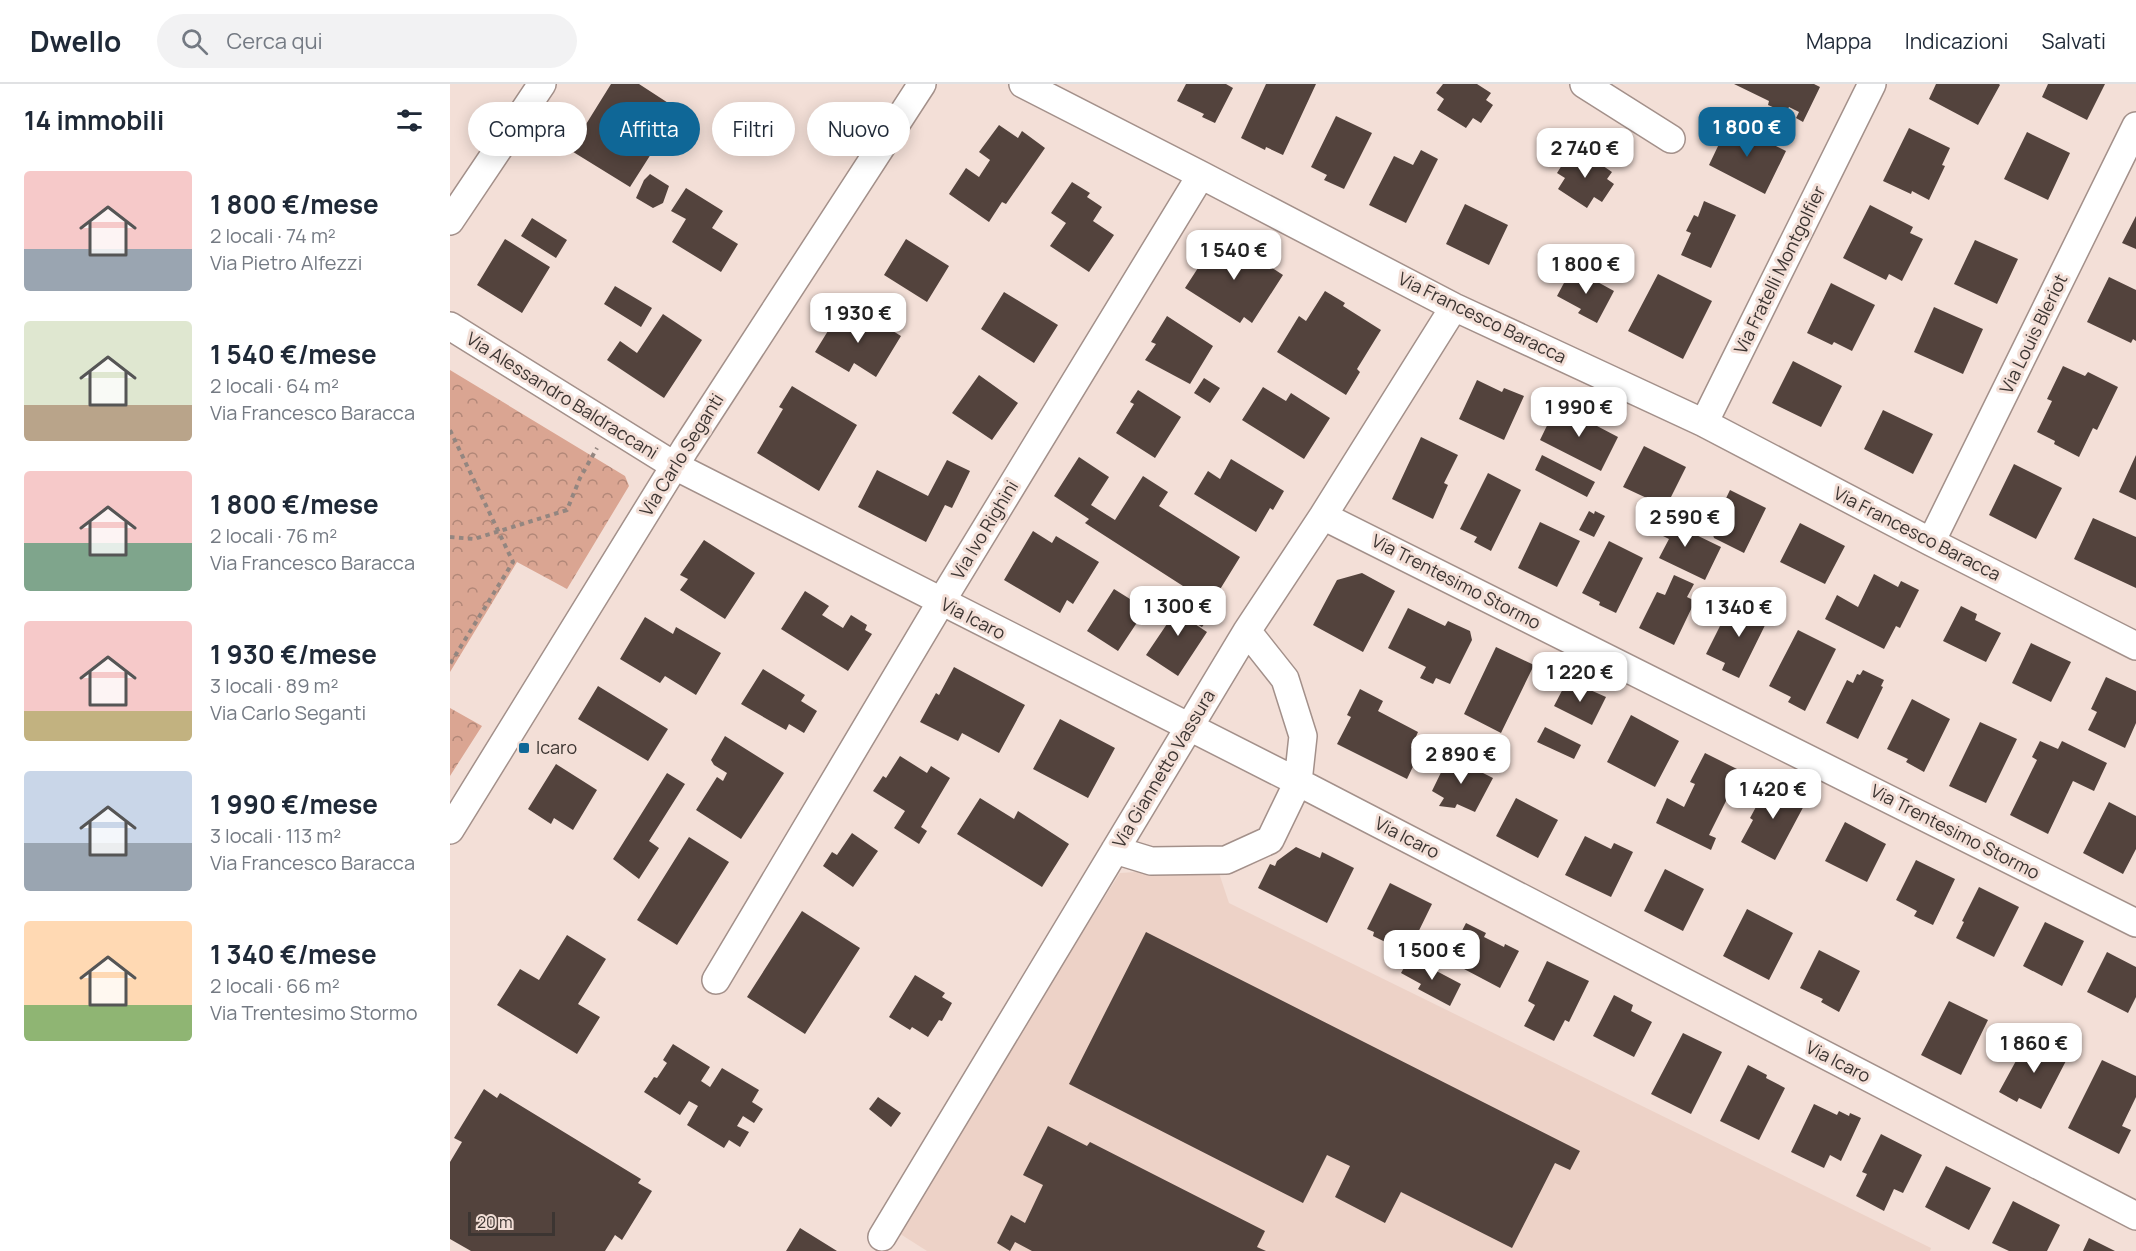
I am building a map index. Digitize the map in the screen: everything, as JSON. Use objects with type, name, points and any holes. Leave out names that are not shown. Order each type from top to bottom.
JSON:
[{"type":"street","points":[[450,221],[542,84]]},
{"type":"street","name":"Via Carlo Seganti","points":[[450,830],[675,466],[922,84]]},
{"type":"street","name":"Via Francesco Baracca","points":[[1023,84],[1454,307],[1704,423],[2136,646]]},
{"type":"street","points":[[1584,84],[1671,140]]},
{"type":"street","name":"Via Fratelli Montgolfier","points":[[1704,423],[1872,84]]},
{"type":"street","name":"Via Louis Bleriot","points":[[1931,542],[2136,126]]},
{"type":"street","name":"Via Ivo Righini","points":[[716,980],[941,602],[1201,175]]},
{"type":"street","name":"Via Giannetto Vassura","points":[[882,1237],[1247,631],[1323,516],[1454,307]]},
{"type":"street","name":"Via Alessandro Baldraccani","points":[[450,326],[675,466]]},
{"type":"street","name":"Via Icaro","points":[[675,466],[1298,782],[2136,1216]]},
{"type":"street","name":"Via Trentesimo Stormo","points":[[1323,516],[2136,923]]},
{"type":"street","points":[[1115,850],[1151,861],[1226,860],[1270,840],[1298,782],[1303,736],[1285,679],[1247,631]]},
{"type":"path","points":[[450,537],[474,539],[567,510],[580,478],[611,427]]},
{"type":"path","points":[[450,430],[513,562],[450,664]]},
{"type":"shaded area","points":[[1217,867],[1229,903],[1931,1248],[1930,1251],[927,1251],[894,1230],[1120,873]]},
{"type":"green space","points":[[450,370],[625,476],[629,486],[567,589],[517,562],[450,672]]},
{"type":"green space","points":[[450,708],[482,726],[450,776]]},
{"type":"building","points":[[611,84],[639,84],[667,102],[600,102]]},
{"type":"building","points":[[1186,84],[1226,84],[1233,88],[1215,123],[1202,117],[1204,114],[1177,101]]},
{"type":"building","points":[[1266,84],[1316,84],[1283,155],[1266,147],[1265,150],[1241,138]]},
{"type":"building","points":[[1443,84],[1477,84],[1491,93],[1486,100],[1493,105],[1481,123],[1473,118],[1466,128],[1437,110],[1444,99],[1436,93]]},
{"type":"building","points":[[1734,84],[1814,84],[1820,87],[1803,122],[1796,118],[1799,112],[1789,107],[1786,113],[1768,105],[1769,101]]},
{"type":"building","points":[[1936,84],[2000,85],[1978,125],[1929,99]]},
{"type":"building","points":[[2048,84],[2105,84],[2087,120],[2042,97]]},
{"type":"building","points":[[599,103],[599,156],[650,156],[630,187],[580,156],[587,156],[587,123]]},
{"type":"building","points":[[1336,116],[1372,133],[1344,189],[1324,180],[1327,175],[1311,167]]},
{"type":"building","points":[[1729,123],[1786,151],[1765,194],[1709,165]]},
{"type":"building","points":[[999,125],[1018,138],[1022,131],[1045,148],[1006,204],[1002,202],[989,222],[949,194],[966,168],[979,177],[990,160],[979,152]]},
{"type":"building","points":[[1909,128],[1950,148],[1942,165],[1945,166],[1929,200],[1912,191],[1911,194],[1883,181]]},
{"type":"building","points":[[2027,132],[2070,153],[2048,200],[2004,179]]},
{"type":"building","points":[[1421,150],[1438,159],[1406,223],[1369,205],[1394,156],[1413,165]]},
{"type":"building","points":[[1581,151],[1612,172],[1607,179],[1614,184],[1602,202],[1594,197],[1587,208],[1558,189],[1565,178],[1557,173],[1569,154],[1576,159]]},
{"type":"building","points":[[650,174],[669,186],[663,203],[653,208],[636,198],[644,180]]},
{"type":"building","points":[[1072,182],[1090,193],[1087,197],[1102,207],[1093,221],[1114,235],[1089,272],[1050,246],[1066,223],[1051,213]]},
{"type":"building","points":[[686,188],[723,211],[712,228],[738,244],[721,272],[672,242],[686,219],[671,211]]},
{"type":"building","points":[[1704,201],[1736,215],[1711,268],[1681,255],[1691,233],[1686,231],[1694,215],[1698,217]]},
{"type":"building","points":[[1465,204],[1508,225],[1489,265],[1446,244]]},
{"type":"building","points":[[1870,205],[1913,227],[1910,233],[1923,239],[1902,281],[1889,274],[1886,280],[1843,258]]},
{"type":"building","points":[[2136,216],[2136,249],[2122,243]]},
{"type":"building","points":[[532,218],[567,240],[556,258],[521,236]]},
{"type":"building","points":[[1220,234],[1283,275],[1252,323],[1244,317],[1240,323],[1185,288]]},
{"type":"building","points":[[505,239],[550,267],[522,313],[477,285]]},
{"type":"building","points":[[906,239],[949,266],[927,302],[884,275]]},
{"type":"building","points":[[1975,240],[2018,259],[1997,304],[1954,284]]},
{"type":"building","points":[[1572,268],[1614,291],[1597,323],[1578,313],[1581,309],[1557,296]]},
{"type":"building","points":[[1658,274],[1712,301],[1683,359],[1628,331]]},
{"type":"building","points":[[2109,277],[2136,290],[2136,341],[2133,339],[2131,343],[2087,322]]},
{"type":"building","points":[[1831,283],[1875,305],[1852,351],[1834,342],[1832,345],[1807,333]]},
{"type":"building","points":[[615,286],[652,308],[641,327],[604,304]]},
{"type":"building","points":[[1325,291],[1345,303],[1343,306],[1381,330],[1357,369],[1360,372],[1346,395],[1277,352],[1299,316],[1306,321]]},
{"type":"building","points":[[1004,292],[1058,325],[1034,363],[981,329]]},
{"type":"building","points":[[1934,307],[1983,329],[1963,374],[1914,352]]},
{"type":"building","points":[[839,313],[860,326],[867,315],[901,336],[876,377],[854,363],[849,372],[815,352]]},
{"type":"building","points":[[663,314],[702,340],[664,398],[607,360],[620,341],[637,353]]},
{"type":"building","points":[[1167,316],[1213,346],[1190,384],[1145,360],[1156,344],[1151,342]]},
{"type":"building","points":[[1793,361],[1842,386],[1821,427],[1772,403]]},
{"type":"building","points":[[2063,366],[2085,376],[2088,372],[2118,387],[2097,430],[2093,428],[2079,457],[2037,432],[2052,401],[2047,399]]},
{"type":"building","points":[[979,375],[1018,403],[992,440],[952,413]]},
{"type":"building","points":[[1204,378],[1220,388],[1210,403],[1194,393]]},
{"type":"building","points":[[1477,380],[1502,392],[1504,388],[1524,396],[1504,440],[1459,419]]},
{"type":"building","points":[[792,386],[857,425],[819,491],[757,453],[783,409],[779,407]]},
{"type":"building","points":[[1263,387],[1286,401],[1291,393],[1330,418],[1304,459],[1242,420]]},
{"type":"building","points":[[1138,390],[1181,417],[1155,458],[1116,433],[1134,404],[1130,402]]},
{"type":"building","points":[[1557,405],[1618,437],[1601,471],[1540,440]]},
{"type":"building","points":[[1883,410],[1933,434],[1913,474],[1864,449]]},
{"type":"building","points":[[1421,437],[1458,455],[1444,483],[1448,485],[1433,519],[1392,499]]},
{"type":"building","points":[[1644,446],[1686,467],[1666,507],[1623,487]]},
{"type":"building","points":[[1542,455],[1595,482],[1587,497],[1535,470]]},
{"type":"building","points":[[2136,455],[2136,500],[2119,492]]},
{"type":"building","points":[[1079,457],[1109,477],[1091,505],[1115,520],[1143,476],[1168,492],[1159,506],[1240,557],[1211,604],[1085,523],[1089,519],[1054,496]]},
{"type":"building","points":[[1231,459],[1284,491],[1273,510],[1270,508],[1256,532],[1194,494],[1208,471],[1220,479]]},
{"type":"building","points":[[947,460],[970,471],[952,508],[945,505],[926,542],[858,507],[877,470],[928,496]]},
{"type":"building","points":[[2014,464],[2062,488],[2036,539],[1989,515]]},
{"type":"building","points":[[1488,473],[1521,490],[1491,551],[1474,542],[1477,537],[1460,529]]},
{"type":"building","points":[[1730,490],[1766,508],[1744,553],[1714,538],[1712,532],[1715,526],[1713,525]]},
{"type":"building","points":[[1589,511],[1605,516],[1594,537],[1579,530]]},
{"type":"building","points":[[1653,514],[1721,547],[1705,580],[1659,558],[1669,539],[1647,528]]},
{"type":"building","points":[[2093,518],[2136,537],[2136,588],[2074,559]]},
{"type":"building","points":[[1540,522],[1580,541],[1557,587],[1518,568]]},
{"type":"building","points":[[1800,523],[1845,546],[1825,584],[1780,562]]},
{"type":"building","points":[[1033,531],[1052,543],[1056,536],[1099,562],[1073,604],[1067,600],[1060,613],[1004,580]]},
{"type":"building","points":[[704,540],[755,573],[725,619],[680,590],[688,579],[680,575]]},
{"type":"building","points":[[1609,541],[1643,558],[1616,613],[1582,593]]},
{"type":"building","points":[[1362,573],[1395,591],[1363,652],[1313,625],[1337,580]]},
{"type":"building","points":[[1874,574],[1898,587],[1901,581],[1919,590],[1900,628],[1896,626],[1884,649],[1825,619],[1837,595],[1858,607]]},
{"type":"building","points":[[1674,575],[1694,584],[1687,597],[1695,601],[1674,645],[1639,628],[1657,592],[1665,595]]},
{"type":"building","points":[[1114,589],[1146,609],[1118,651],[1087,631]]},
{"type":"building","points":[[805,591],[829,606],[822,615],[843,628],[851,615],[867,625],[865,630],[872,634],[848,671],[781,629]]},
{"type":"building","points":[[1173,596],[1208,619],[1202,627],[1186,618],[1207,632],[1178,676],[1146,655],[1171,618],[1166,614],[1170,607],[1167,605]]},
{"type":"building","points":[[1756,600],[1773,609],[1739,678],[1722,670],[1725,663],[1706,654],[1727,612],[1745,621]]},
{"type":"building","points":[[1961,606],[1977,614],[1975,620],[2001,633],[1986,662],[1943,641]]},
{"type":"building","points":[[1408,608],[1445,626],[1448,621],[1470,631],[1472,640],[1450,684],[1436,678],[1433,684],[1420,678],[1426,667],[1388,648]]},
{"type":"building","points":[[645,617],[673,634],[676,627],[721,653],[696,695],[665,676],[660,683],[620,659]]},
{"type":"building","points":[[1798,630],[1836,649],[1805,711],[1788,702],[1791,697],[1769,686]]},
{"type":"building","points":[[2031,643],[2071,662],[2051,702],[2012,683]]},
{"type":"building","points":[[1496,647],[1534,665],[1501,733],[1464,714]]},
{"type":"building","points":[[954,667],[1025,705],[999,753],[962,733],[958,741],[920,722],[936,693],[939,695]]},
{"type":"building","points":[[763,669],[805,695],[801,701],[817,711],[804,733],[789,724],[786,730],[741,704]]},
{"type":"building","points":[[1863,670],[1884,680],[1881,686],[1883,687],[1858,739],[1826,723],[1847,680],[1853,683],[1857,674],[1860,675]]},
{"type":"building","points":[[2106,677],[2136,691],[2136,723],[2125,748],[2088,730],[2097,712],[2091,709]]},
{"type":"building","points":[[1567,681],[1606,697],[1592,725],[1554,706]]},
{"type":"building","points":[[598,686],[668,729],[648,761],[578,719]]},
{"type":"building","points":[[1360,689],[1383,701],[1378,711],[1418,732],[1411,748],[1420,752],[1407,779],[1337,744],[1351,717],[1347,715]]},
{"type":"building","points":[[1912,699],[1950,719],[1924,772],[1906,762],[1908,759],[1887,749]]},
{"type":"building","points":[[1631,715],[1679,741],[1655,787],[1607,762]]},
{"type":"building","points":[[1060,719],[1115,748],[1088,798],[1033,769]]},
{"type":"building","points":[[1980,722],[2017,739],[1986,803],[1949,786]]},
{"type":"building","points":[[1545,727],[1581,745],[1574,759],[1537,742]]},
{"type":"building","points":[[725,736],[784,773],[741,839],[696,810],[717,777],[723,781],[727,773],[714,765],[711,760]]},
{"type":"building","points":[[2040,741],[2058,749],[2062,741],[2107,763],[2094,791],[2073,781],[2048,834],[2010,815],[2037,760],[2032,757]]},
{"type":"building","points":[[1705,753],[1741,771],[1709,835],[1716,838],[1711,850],[1656,823],[1667,798],[1684,807],[1695,784],[1690,782]]},
{"type":"building","points":[[900,756],[927,773],[931,766],[950,778],[921,827],[927,831],[919,844],[894,828],[905,811],[873,791],[883,776],[886,778]]},
{"type":"building","points":[[1449,756],[1493,778],[1475,812],[1457,804],[1455,808],[1439,806],[1444,798],[1432,791]]},
{"type":"building","points":[[556,764],[597,790],[573,830],[554,818],[551,824],[528,809]]},
{"type":"building","points":[[667,773],[685,784],[649,841],[659,848],[639,879],[613,859]]},
{"type":"building","points":[[1770,781],[1807,800],[1775,860],[1741,842],[1753,820],[1750,818]]},
{"type":"building","points":[[980,798],[1014,819],[1018,811],[1069,844],[1042,887],[957,834]]},
{"type":"building","points":[[1516,798],[1558,820],[1538,858],[1496,836]]},
{"type":"building","points":[[2109,802],[2136,816],[2136,849],[2123,874],[2083,853]]},
{"type":"building","points":[[1845,822],[1886,844],[1867,882],[1825,861]]},
{"type":"building","points":[[852,833],[878,851],[853,887],[823,866],[832,852],[837,855]]},
{"type":"building","points":[[1585,836],[1611,849],[1614,843],[1633,852],[1611,897],[1565,875]]},
{"type":"building","points":[[689,837],[729,862],[677,945],[637,920]]},
{"type":"building","points":[[1296,847],[1320,858],[1322,852],[1354,868],[1327,923],[1258,888],[1270,864],[1275,866],[1277,861]]},
{"type":"building","points":[[1916,860],[1955,879],[1933,925],[1914,916],[1917,911],[1896,900]]},
{"type":"building","points":[[1665,869],[1704,889],[1683,931],[1644,911]]},
{"type":"building","points":[[1390,883],[1432,904],[1408,953],[1373,936],[1374,932],[1367,929]]},
{"type":"building","points":[[1979,887],[2019,907],[1994,957],[1956,938]]},
{"type":"building","points":[[1747,909],[1793,933],[1769,980],[1723,956]]},
{"type":"building","points":[[802,911],[860,948],[805,1034],[747,997]]},
{"type":"building","points":[[2045,922],[2084,941],[2062,986],[2023,966]]},
{"type":"building","points":[[1466,923],[1486,933],[1484,937],[1504,947],[1505,944],[1519,951],[1500,988],[1447,960]]},
{"type":"building","points":[[1146,932],[1580,1151],[1570,1170],[1555,1163],[1512,1248],[1401,1192],[1385,1223],[1335,1197],[1350,1166],[1327,1155],[1303,1203],[1069,1084]]},
{"type":"building","points":[[567,935],[606,959],[578,1004],[600,1017],[577,1054],[497,1005],[520,969],[539,980]]},
{"type":"building","points":[[1819,950],[1860,971],[1839,1012],[1821,1002],[1823,999],[1800,988]]},
{"type":"building","points":[[2107,952],[2136,967],[2136,997],[2128,1013],[2087,992]]},
{"type":"building","points":[[1410,957],[1461,984],[1450,1006],[1418,989],[1421,984],[1401,973]]},
{"type":"building","points":[[1547,961],[1589,981],[1569,1022],[1565,1020],[1554,1041],[1524,1026],[1535,1005],[1528,1001]]},
{"type":"building","points":[[915,975],[945,993],[942,997],[952,1003],[942,1021],[939,1020],[928,1037],[912,1027],[910,1030],[889,1017]]},
{"type":"building","points":[[1614,995],[1633,1005],[1631,1011],[1652,1022],[1634,1057],[1593,1036]]},
{"type":"building","points":[[1949,1001],[1988,1020],[1961,1075],[1921,1055]]},
{"type":"building","points":[[1683,1033],[1722,1052],[1691,1114],[1651,1094]]},
{"type":"building","points":[[2029,1037],[2068,1057],[2041,1109],[2019,1098],[2017,1102],[1999,1092]]},
{"type":"building","points":[[673,1044],[710,1067],[701,1081],[710,1087],[722,1068],[759,1090],[752,1102],[763,1109],[754,1123],[743,1116],[737,1126],[749,1132],[740,1147],[729,1140],[724,1148],[687,1125],[698,1106],[689,1101],[680,1115],[644,1092],[667,1063],[663,1060]]},
{"type":"building","points":[[2102,1060],[2136,1076],[2136,1097],[2122,1126],[2131,1130],[2119,1154],[2068,1128]]},
{"type":"building","points":[[1748,1065],[1785,1088],[1759,1140],[1720,1121]]},
{"type":"building","points":[[484,1089],[497,1098],[500,1093],[641,1179],[638,1183],[652,1191],[622,1240],[615,1235],[605,1251],[471,1251],[450,1239],[450,1162],[462,1142],[454,1138]]},
{"type":"building","points":[[878,1097],[901,1113],[891,1127],[869,1109]]},
{"type":"building","points":[[1814,1104],[1837,1115],[1839,1111],[1861,1118],[1841,1161],[1830,1155],[1824,1168],[1791,1152]]},
{"type":"building","points":[[1048,1126],[1087,1146],[1090,1142],[1265,1231],[1257,1247],[1266,1251],[1032,1251],[1015,1242],[1010,1251],[997,1243],[1011,1215],[1025,1223],[1043,1185],[1023,1175]]},
{"type":"building","points":[[1881,1134],[1922,1155],[1903,1193],[1894,1189],[1884,1211],[1856,1196],[1867,1174],[1862,1172]]},
{"type":"building","points":[[1946,1166],[1991,1188],[1969,1230],[1925,1207]]},
{"type":"building","points":[[2013,1201],[2060,1225],[2047,1251],[2009,1251],[1992,1243]]},
{"type":"building","points":[[800,1228],[837,1251],[786,1251]]},
{"type":"building","points":[[2089,1238],[2115,1251],[2083,1251]]},
{"type":"place","name":"Icaro","points":[[524,748]]}]
